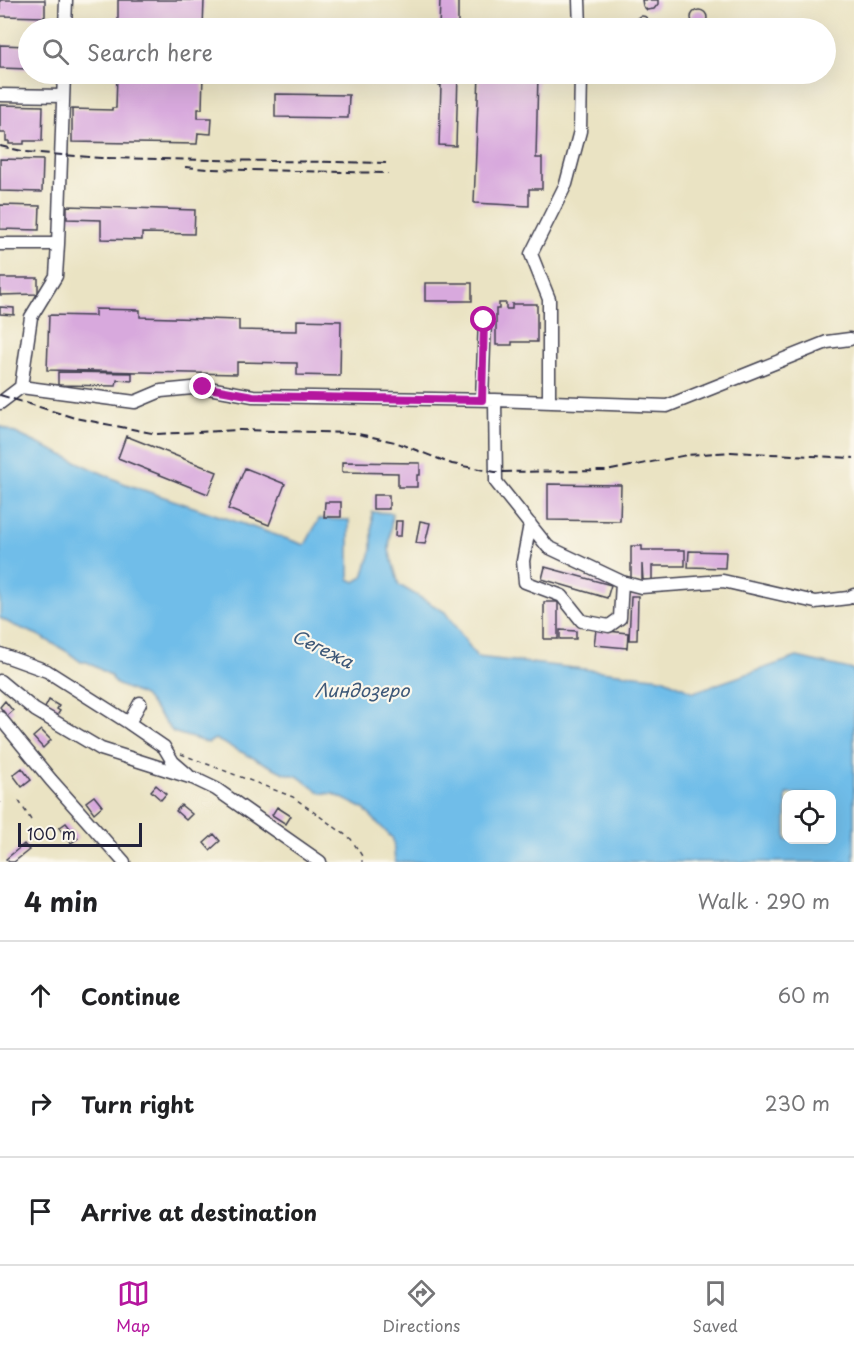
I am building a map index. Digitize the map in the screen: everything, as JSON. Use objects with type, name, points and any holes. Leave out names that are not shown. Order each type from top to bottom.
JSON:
[{"type":"street","points":[[65,18],[66,0]]},
{"type":"street","points":[[579,0],[580,18]]},
{"type":"street","points":[[0,403],[21,387],[31,317],[56,276],[64,84]]},
{"type":"street","points":[[549,402],[549,299],[531,254],[566,184],[580,131],[581,84]]},
{"type":"street","points":[[0,95],[63,96]]},
{"type":"street","points":[[0,244],[58,244]]},
{"type":"street","points":[[484,320],[488,400],[496,482],[548,547],[622,582],[641,587],[723,581],[815,602],[848,598],[854,595]]},
{"type":"street","points":[[21,387],[135,402],[161,391],[203,387],[253,396],[667,406],[827,342],[850,339]]},
{"type":"street","points":[[530,524],[523,561],[525,582],[562,596],[582,621],[609,626],[620,618],[622,582]]},
{"type":"street","points":[[0,654],[47,672],[129,723],[164,747],[173,762],[193,778]]},
{"type":"street","points":[[0,681],[35,710],[101,749],[160,770],[193,778],[216,789],[320,862]]},
{"type":"street","points":[[129,723],[140,703]]},
{"type":"street","points":[[0,718],[51,780],[124,862]]},
{"type":"street","points":[[160,770],[171,768],[173,762]]},
{"type":"path","points":[[164,747],[293,796],[351,839],[362,856],[362,862]]},
{"type":"path","points":[[19,801],[31,820]]},
{"type":"water","name":"Линдозеро","points":[[0,426],[123,483],[305,545],[319,519],[349,520],[349,579],[355,582],[363,577],[372,549],[372,512],[392,513],[389,550],[399,585],[445,612],[477,657],[662,678],[694,692],[797,657],[854,670],[854,862],[395,862],[393,839],[364,809],[334,794],[321,793],[297,776],[284,773],[215,739],[208,743],[173,732],[144,696],[116,684],[110,675],[87,662],[81,662],[38,635],[0,618]]},
{"type":"building","points":[[0,0],[45,0],[45,17],[0,16]]},
{"type":"building","points":[[118,0],[204,0],[203,18],[118,18]]},
{"type":"building","points":[[440,0],[458,0],[458,18],[439,18]]},
{"type":"building","points":[[642,0],[658,0],[658,4],[654,9],[647,10]]},
{"type":"building","points":[[699,10],[707,18],[691,18]]},
{"type":"building","points":[[0,45],[18,46],[18,69],[0,68]]},
{"type":"building","points":[[117,84],[203,84],[202,109],[198,109],[198,118],[212,118],[211,134],[198,133],[197,144],[72,142],[72,109],[112,110],[116,108]]},
{"type":"building","points":[[458,84],[456,146],[439,145],[441,85],[439,85]]},
{"type":"building","points":[[479,84],[538,84],[536,158],[542,158],[542,189],[529,189],[529,206],[474,203]]},
{"type":"building","points":[[275,94],[349,95],[348,118],[275,117]]},
{"type":"building","points":[[0,105],[43,106],[42,141],[9,144],[9,141],[6,141],[6,133],[0,133]]},
{"type":"building","points":[[0,159],[43,160],[42,192],[0,191]]},
{"type":"building","points":[[0,205],[40,206],[39,230],[0,229]]},
{"type":"building","points":[[67,206],[195,210],[194,234],[142,233],[142,240],[101,239],[101,220],[67,219]]},
{"type":"building","points":[[0,278],[38,278],[38,294],[0,295]]},
{"type":"building","points":[[425,283],[472,283],[472,301],[425,301]]},
{"type":"building","points":[[499,303],[506,303],[506,309],[512,309],[512,304],[537,304],[537,342],[512,342],[512,345],[496,345],[496,309],[499,309]]},
{"type":"building","points":[[0,307],[14,308],[14,315],[0,314]]},
{"type":"building","points":[[95,309],[140,310],[140,317],[239,320],[239,330],[297,331],[297,320],[341,321],[340,376],[297,375],[297,363],[237,362],[237,374],[47,370],[49,315],[95,316]]},
{"type":"building","points":[[58,372],[132,373],[132,381],[117,380],[116,386],[58,385]]},
{"type":"building","points":[[126,436],[217,472],[208,494],[118,458]]},
{"type":"building","points":[[342,462],[420,463],[420,475],[417,475],[417,487],[398,487],[398,473],[342,472]]},
{"type":"building","points":[[245,468],[285,484],[269,525],[228,509]]},
{"type":"building","points":[[548,484],[621,485],[620,521],[548,520]]},
{"type":"building","points":[[373,495],[389,495],[389,509],[373,509]]},
{"type":"building","points":[[325,502],[341,502],[341,517],[324,517]]},
{"type":"building","points":[[396,521],[402,521],[401,536],[395,536]]},
{"type":"building","points":[[420,521],[430,523],[425,544],[416,543]]},
{"type":"building","points":[[631,546],[642,546],[642,550],[685,550],[685,566],[652,566],[652,580],[643,580],[642,564],[642,581],[631,581]]},
{"type":"building","points":[[689,551],[726,552],[725,568],[688,567]]},
{"type":"building","points":[[545,567],[611,585],[607,598],[542,579]]},
{"type":"building","points":[[631,596],[638,596],[637,640],[629,640]]},
{"type":"building","points":[[544,602],[558,602],[558,639],[544,639]]},
{"type":"building","points":[[560,630],[576,631],[576,639],[560,639]]},
{"type":"building","points":[[596,630],[628,633],[627,648],[594,645]]},
{"type":"building","points":[[49,700],[59,706],[57,709],[60,711],[56,717],[44,710]]},
{"type":"building","points":[[5,701],[13,711],[7,716],[0,707]]},
{"type":"building","points":[[41,730],[51,740],[43,748],[33,737]]},
{"type":"building","points":[[22,768],[31,780],[22,787],[13,775]]},
{"type":"building","points":[[156,785],[166,794],[161,800],[151,791]]},
{"type":"building","points":[[94,796],[102,806],[94,813],[86,802]]},
{"type":"building","points":[[181,805],[192,814],[186,820],[176,811]]},
{"type":"building","points":[[277,807],[291,816],[286,824],[272,815]]},
{"type":"building","points":[[66,823],[78,838],[71,843],[59,828]]},
{"type":"building","points":[[214,834],[220,841],[210,850],[204,843]]},
{"type":"building","points":[[24,844],[29,850],[14,862],[6,859]]},
{"type":"railway","points":[[0,146],[26,152],[101,158],[388,163]]},
{"type":"railway","points":[[185,167],[388,173]]},
{"type":"railway","points":[[0,395],[75,418],[157,434],[240,430],[354,433],[395,442],[452,464],[495,472],[606,471],[687,455],[731,452],[854,458]]},
{"type":"route","points":[[203,387],[253,396],[482,400],[484,320]]},
{"type":"water label","name":"Сегежа","points":[[323,648]]}]
